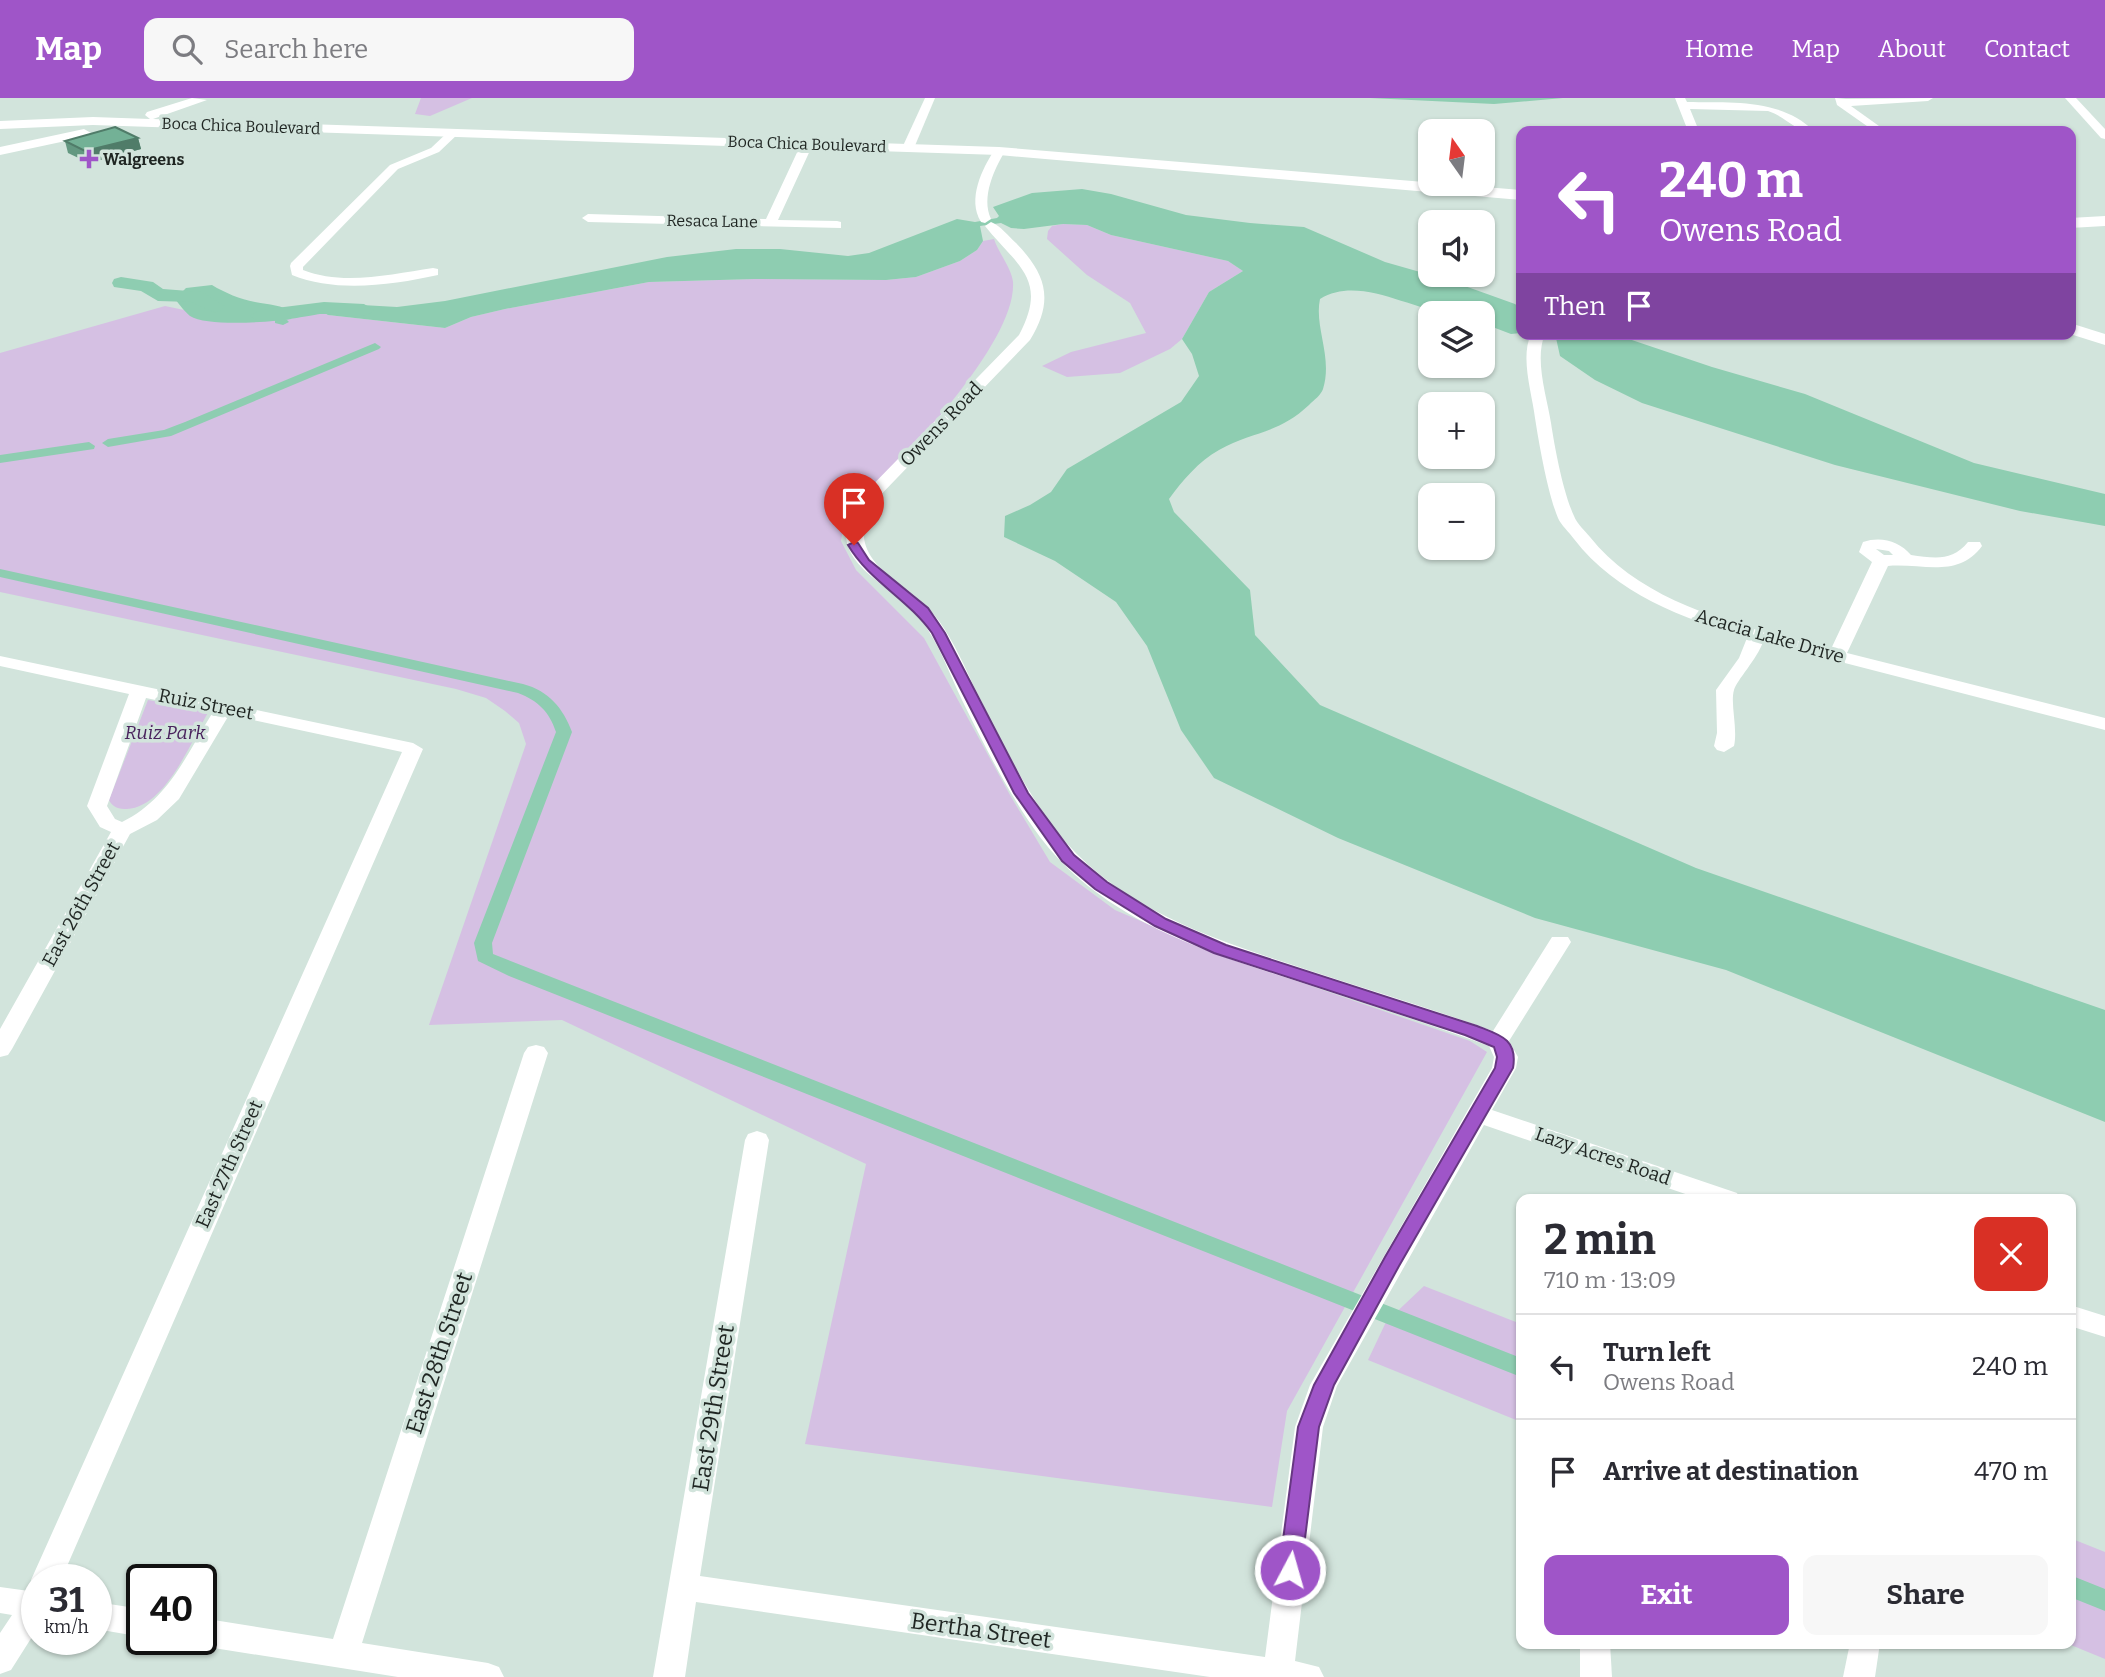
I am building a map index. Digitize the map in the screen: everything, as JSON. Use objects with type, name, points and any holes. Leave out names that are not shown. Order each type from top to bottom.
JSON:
[{"type":"main road","points":[[0,151],[124,122],[204,99]]},
{"type":"main road","points":[[41,120],[177,106]]},
{"type":"main road","points":[[19,146],[97,121],[177,106]]},
{"type":"main road","points":[[177,106],[173,116],[186,125]]},
{"type":"main road","name":"Boca Chica Boulevard","points":[[0,119],[999,151],[1516,195]]},
{"type":"main road","name":"Boca Chica Boulevard","points":[[0,125],[41,120]]},
{"type":"main road","points":[[41,120],[54,127],[48,136]]},
{"type":"main road","points":[[69,136],[186,125]]},
{"type":"main road","points":[[2076,223],[2105,221]]},
{"type":"main road","points":[[2076,330],[2105,341]]},
{"type":"street","points":[[908,148],[930,98]]},
{"type":"street","points":[[1840,101],[1928,98]]},
{"type":"street","points":[[2070,98],[2105,136]]},
{"type":"street","points":[[1691,126],[1681,101],[1769,108],[1801,126]]},
{"type":"street","points":[[1840,101],[1874,126]]},
{"type":"street","points":[[433,272],[369,279],[328,279],[304,276],[297,272],[296,266],[394,167],[435,150],[453,133]]},
{"type":"street","points":[[769,223],[807,144]]},
{"type":"street","name":"Owens Road","points":[[999,151],[979,202],[980,214],[1031,270],[1040,290],[1037,319],[1025,337],[863,504],[856,515],[852,531],[854,545],[864,562],[923,611],[939,633],[1021,793],[1068,858],[1101,886],[1161,922],[1220,949],[1498,1041]]},
{"type":"street","name":"Resaca Lane","points":[[588,218],[836,225]]},
{"type":"street","name":"Acacia Lake Drive","points":[[1536,340],[1535,366],[1546,440],[1566,518],[1595,555],[1640,589],[1703,619],[1757,635],[2105,724]]},
{"type":"street","points":[[1837,656],[1882,560],[1954,563],[1966,558],[1974,546]]},
{"type":"street","points":[[1724,746],[1727,733],[1725,690],[1748,658],[1757,635]]},
{"type":"street","name":"Ruiz Street","points":[[0,661],[412,749]]},
{"type":"street","points":[[122,830],[107,823],[97,806],[140,690]]},
{"type":"street","name":"East 26th Street","points":[[0,1049],[122,830],[150,816],[172,794],[225,707]]},
{"type":"street","name":"East 27th Street","points":[[54,1564],[412,749]]},
{"type":"street","points":[[1288,1676],[1309,1427],[1324,1385],[1391,1262],[1504,1068],[1506,1057],[1498,1041],[1560,942]]},
{"type":"street","name":"East 28th Street","points":[[343,1654],[536,1053]]},
{"type":"street","name":"Lazy Acres Road","points":[[1479,1114],[1713,1194]]},
{"type":"street","name":"East 29th Street","points":[[669,1677],[757,1140]]},
{"type":"street","points":[[2076,1317],[2105,1327]]},
{"type":"street","name":"Bertha Street","points":[[683,1587],[1288,1676]]},
{"type":"street","points":[[0,1600],[21,1599]]},
{"type":"street","name":"East 27th Street","points":[[0,1660],[21,1627]]},
{"type":"street","points":[[217,1634],[488,1677]]},
{"type":"street","points":[[1595,1649],[1596,1677]]},
{"type":"street","points":[[1859,1677],[1864,1649]]},
{"type":"green space","points":[[421,98],[472,98],[430,116],[415,114]]},
{"type":"green space","points":[[1087,225],[1111,235],[1228,261],[1243,271],[1209,292],[1182,339],[1170,349],[1120,373],[1067,377],[1042,366],[1071,352],[1146,333],[1130,303],[1087,275],[1047,239],[1052,226]]},
{"type":"green space","points":[[994,239],[1012,277],[1009,309],[973,374],[918,442],[844,523],[841,541],[856,570],[924,638],[1050,862],[1115,910],[1213,952],[1470,1041],[1487,1052],[1287,1411],[1272,1507],[805,1444],[866,1164],[562,1020],[429,1025],[526,744],[519,723],[486,698],[456,689],[0,592],[0,353],[165,306],[194,312],[291,319],[294,314],[321,311],[328,315],[445,328],[471,317],[505,309],[649,282],[754,279],[886,280],[916,277],[960,261],[977,250],[983,241]]},
{"type":"green space","name":"Ruiz Park","points":[[148,700],[209,711],[176,770],[154,797],[141,805],[119,808],[109,800]]},
{"type":"green space","points":[[1424,1286],[1516,1322],[1516,1420],[1368,1360],[1386,1322]]},
{"type":"green space","points":[[2076,1540],[2105,1552],[2105,1659],[2076,1647]]},
{"type":"shaded area","points":[[1370,98],[1563,98],[1494,104]]},
{"type":"shaded area","points":[[1082,189],[1111,194],[1186,215],[1304,227],[1385,262],[1418,271],[1418,287],[1468,287],[1515,304],[1516,334],[1511,334],[1495,328],[1495,301],[1418,301],[1418,306],[1351,290],[1320,299],[1319,320],[1326,365],[1321,393],[1286,422],[1231,444],[1212,455],[1191,472],[1169,499],[1174,512],[1250,590],[1255,635],[1320,705],[1696,868],[2105,1010],[2105,1122],[1726,970],[1535,918],[1338,838],[1214,778],[1181,730],[1147,646],[1116,602],[1055,561],[1004,537],[1005,516],[1051,492],[1067,469],[1181,402],[1199,376],[1192,354],[1182,339],[1209,292],[1243,271],[1228,261],[1111,235],[1087,225],[1063,224],[1024,229],[1011,228],[1001,223],[980,226],[983,241],[977,250],[960,261],[916,277],[886,280],[754,279],[649,282],[505,309],[471,317],[445,328],[328,315],[321,311],[327,303],[397,307],[445,301],[667,257],[736,249],[780,249],[848,256],[869,253],[957,219],[975,222],[997,218],[999,216],[993,207],[1032,193]]},
{"type":"shaded area","points":[[212,285],[238,297],[280,307],[294,314],[291,319],[210,322],[190,316],[175,299],[186,288]]},
{"type":"shaded area","points":[[1556,340],[1632,340],[1805,394],[1974,463],[2105,494],[2105,526],[2020,511],[1835,465],[1642,403],[1595,380],[1560,356]]},
{"type":"building","points":[[115,127],[138,138],[85,151],[65,141]]},
{"type":"waterway","points":[[121,283],[146,286],[158,295],[195,296],[216,307]]},
{"type":"waterway","points":[[260,316],[324,308],[364,310]]},
{"type":"waterway","points":[[279,321],[283,322]]},
{"type":"waterway","points":[[108,443],[167,433],[375,347]]},
{"type":"waterway","points":[[0,459],[89,446]]},
{"type":"waterway","points":[[0,573],[523,689],[531,693],[554,710],[564,732],[483,943],[484,957],[516,972],[1516,1366]]},
{"type":"waterway","points":[[2076,1588],[2105,1600]]},
{"type":"place","name":"Walgreens","points":[[89,159]]},
{"type":"route","points":[[854,545],[864,562],[923,611],[939,633],[1021,793],[1068,858],[1101,886],[1161,922],[1220,949],[1471,1031],[1498,1041],[1502,1047],[1506,1057],[1504,1068],[1391,1262],[1324,1385],[1309,1427],[1290,1570]]}]
